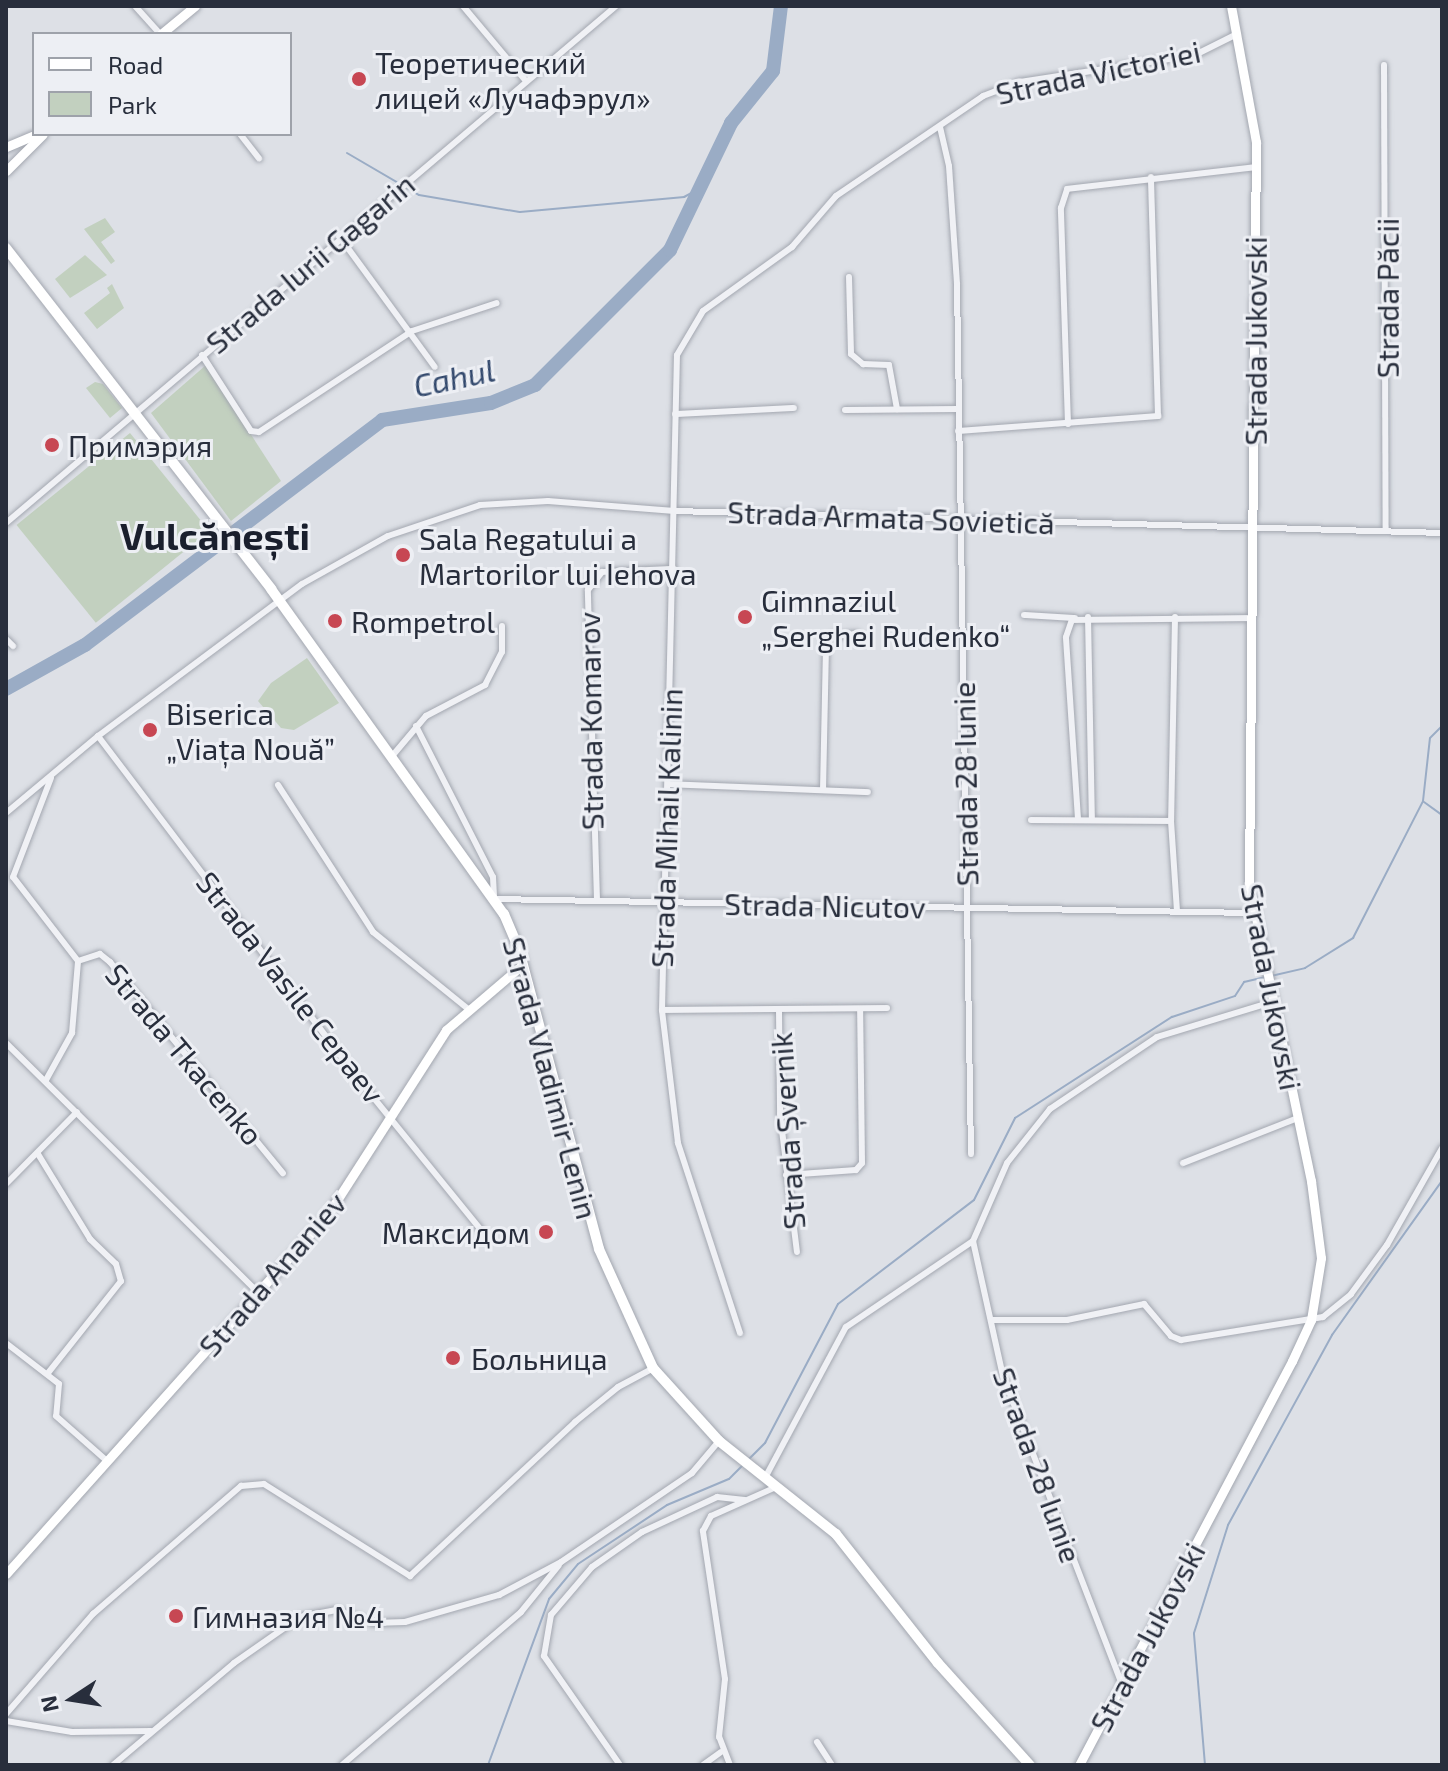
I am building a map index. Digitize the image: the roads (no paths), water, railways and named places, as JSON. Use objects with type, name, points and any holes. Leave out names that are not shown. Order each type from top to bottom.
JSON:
[{"type":"main road","points":[[162,32],[195,6]]},
{"type":"main road","name":"Strada Jukovski","points":[[1079,1765],[1311,1320],[1320,1240],[1298,1118],[1252,913],[1248,823],[1254,528],[1256,167],[1253,115],[1231,6]]},
{"type":"main road","points":[[6,147],[32,136]]},
{"type":"main road","points":[[6,171],[41,136]]},
{"type":"main road","name":"Strada Vladimir Lenin","points":[[6,248],[280,601],[393,755],[510,925],[599,1249],[653,1368],[722,1443],[779,1485],[836,1534],[938,1663],[1030,1765]]},
{"type":"main road","name":"Strada Ananiev","points":[[6,1574],[259,1293],[343,1193],[427,1055],[467,1008],[522,965]]},
{"type":"street","points":[[135,6],[158,32]]},
{"type":"street","points":[[463,6],[526,81]]},
{"type":"street","name":"Strada Iurii Gagarin","points":[[6,523],[339,236],[616,6]]},
{"type":"street","name":"Strada Victoriei","points":[[697,318],[792,247],[846,188],[1008,85],[1169,61],[1209,50],[1238,33]]},
{"type":"street","name":"Strada Păcii","points":[[1384,65],[1386,531]]},
{"type":"street","name":"Strada 28 Iunie","points":[[940,127],[949,166],[957,284],[971,1154]]},
{"type":"street","points":[[242,136],[259,158]]},
{"type":"street","points":[[1068,424],[1064,195],[1081,185],[1256,167]]},
{"type":"street","points":[[958,431],[1158,416],[1151,177]]},
{"type":"street","points":[[339,236],[412,331],[435,367]]},
{"type":"street","points":[[849,277],[851,354],[863,364],[889,365],[897,409]]},
{"type":"street","points":[[202,355],[251,431],[259,432],[412,331],[497,303]]},
{"type":"street","name":"Strada Mihail Kalinin","points":[[697,318],[677,355],[662,1010],[673,1123],[740,1333]]},
{"type":"street","points":[[675,414],[794,408]]},
{"type":"street","points":[[845,410],[958,409]]},
{"type":"street","name":"Strada Armata Sovietică","points":[[6,813],[98,736],[280,601],[369,544],[480,505],[548,501],[675,511],[1442,533]]},
{"type":"street","name":"Strada Komarov","points":[[597,900],[588,590],[602,572],[674,569]]},
{"type":"street","points":[[1024,615],[1252,618]]},
{"type":"street","points":[[1088,617],[1092,819]]},
{"type":"street","points":[[1175,617],[1171,821],[1177,912]]},
{"type":"street","points":[[1078,618],[1067,627],[1078,819]]},
{"type":"street","points":[[393,755],[416,726],[485,685],[502,652],[502,626]]},
{"type":"street","points":[[823,790],[826,643],[833,636],[857,634]]},
{"type":"street","points":[[6,639],[13,646]]},
{"type":"street","points":[[416,726],[493,877],[494,899]]},
{"type":"street","name":"Strada Vasile Cepaev","points":[[98,736],[486,1236]]},
{"type":"street","points":[[46,1080],[72,1033],[78,961],[13,877],[51,776]]},
{"type":"street","points":[[668,784],[868,792]]},
{"type":"street","points":[[278,785],[373,932],[467,1008]]},
{"type":"street","points":[[1031,820],[1171,821]]},
{"type":"street","name":"Strada Nicutov","points":[[494,899],[1252,913]]},
{"type":"street","name":"Strada Tkacenko","points":[[78,961],[100,954],[110,962],[283,1173]]},
{"type":"street","points":[[764,1474],[846,1327],[973,1241],[1007,1163],[1050,1109],[1157,1037],[1272,1002]]},
{"type":"street","points":[[662,1010],[887,1008]]},
{"type":"street","points":[[786,1175],[856,1170],[862,1163],[860,1009]]},
{"type":"street","name":"Strada Șvernik","points":[[779,1010],[786,1175],[797,1252]]},
{"type":"street","points":[[6,1043],[259,1293]]},
{"type":"street","points":[[6,1184],[77,1112]]},
{"type":"street","points":[[1183,1163],[1298,1118]]},
{"type":"street","points":[[991,1320],[1067,1320],[1144,1304],[1171,1336],[1181,1340],[1323,1317],[1351,1294],[1413,1206],[1442,1148]]},
{"type":"street","points":[[38,1154],[90,1239],[116,1264],[121,1281],[48,1373]]},
{"type":"street","name":"Strada 28 Iunie","points":[[973,1241],[1003,1376],[1122,1684]]},
{"type":"street","points":[[6,1343],[48,1373],[61,1390],[54,1405],[56,1416],[107,1461]]},
{"type":"street","points":[[6,1714],[93,1614],[249,1483],[264,1484],[410,1576],[575,1422],[618,1387],[653,1368]]},
{"type":"street","points":[[113,1765],[151,1731],[300,1617],[336,1610],[373,1623],[427,1619],[499,1595],[561,1562],[692,1473],[722,1443]]},
{"type":"street","points":[[730,1765],[721,1752],[718,1722],[725,1679],[703,1531],[711,1516],[779,1485]]},
{"type":"street","points":[[620,1765],[551,1668],[543,1639],[551,1615],[592,1567],[642,1532],[717,1497],[745,1500]]},
{"type":"street","points":[[699,1505],[711,1516]]},
{"type":"street","points":[[342,1765],[521,1612],[561,1562]]},
{"type":"street","points":[[6,1721],[72,1732],[151,1731]]},
{"type":"street","points":[[817,1742],[832,1765]]},
{"type":"street","points":[[703,1765],[721,1752]]},
{"type":"waterway","name":"Cahul","points":[[6,689],[85,645],[382,420],[491,403],[535,385],[670,250],[731,123],[773,71],[781,6]]},
{"type":"waterway","points":[[347,153],[419,195],[520,212],[684,197],[705,186]]},
{"type":"waterway","points":[[1271,976],[1305,968],[1353,938],[1423,801],[1430,738],[1442,726]]},
{"type":"waterway","points":[[1424,802],[1442,815]]},
{"type":"waterway","points":[[749,1459],[765,1443],[838,1304],[974,1200],[1015,1118],[1172,1017],[1235,996],[1244,982],[1265,977]]},
{"type":"waterway","points":[[1205,1765],[1194,1633],[1228,1525],[1332,1335],[1442,1181]]},
{"type":"waterway","points":[[488,1765],[549,1599],[578,1564],[667,1505],[729,1479],[742,1466]]},
{"type":"place","name":"Теоретический лицей «Лучафэрул»","points":[[359,79]]},
{"type":"place","name":"Примэрия","points":[[52,445]]},
{"type":"place","name":"Sala Regatului a Martorilor lui Iehova","points":[[403,555]]},
{"type":"place","name":"Gimnaziul „Serghei Rudenko“","points":[[745,617]]},
{"type":"place","name":"Rompetrol","points":[[335,621]]},
{"type":"place","name":"Biserica „Viața Nouă”","points":[[150,730]]},
{"type":"place","name":"Максидом","points":[[546,1232]]},
{"type":"place","name":"Больница","points":[[453,1358]]},
{"type":"place","name":"Гимназия №4","points":[[176,1616]]},
{"type":"district","name":"Vulcănești","points":[[215,536]]}]
